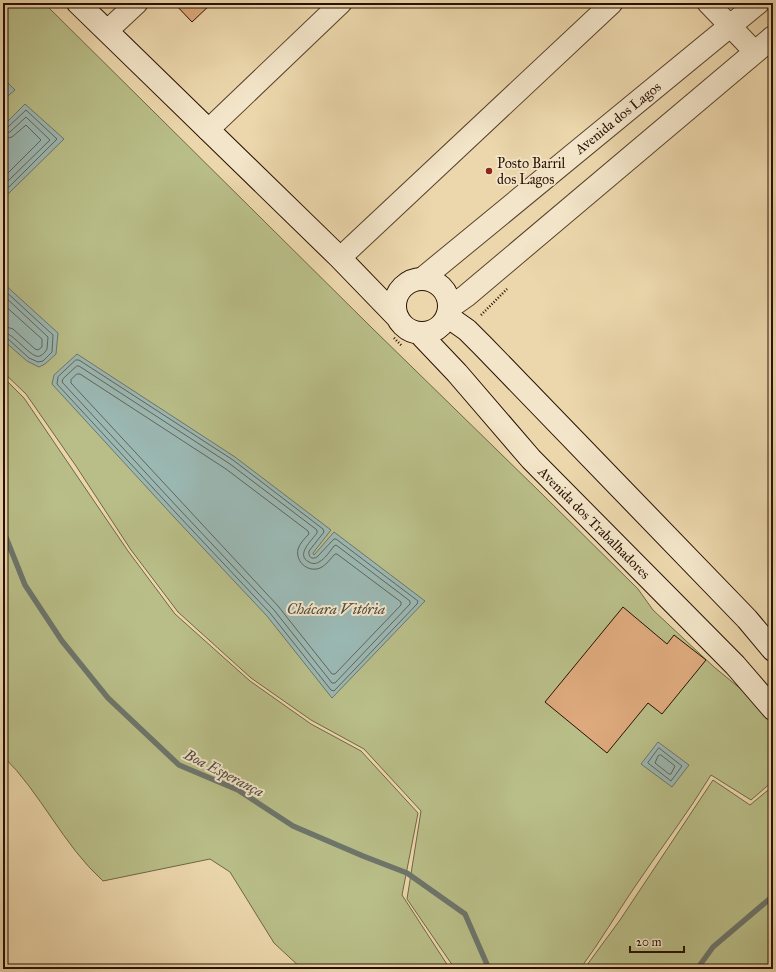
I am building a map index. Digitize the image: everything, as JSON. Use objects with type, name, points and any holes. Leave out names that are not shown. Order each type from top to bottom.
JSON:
[{"type":"main road","name":"Avenida dos Trabalhadores","points":[[78,3],[340,258],[398,318],[403,326],[410,331],[419,333],[457,373],[531,459],[735,665],[773,709]]},
{"type":"main road","name":"Avenida dos Lagos","points":[[422,279],[758,3]]},
{"type":"main road","points":[[419,333],[428,333],[436,330],[442,324],[448,312],[466,296],[773,37]]},
{"type":"main road","points":[[398,318],[394,306],[397,293],[401,288],[414,280],[422,279],[430,280],[438,284],[448,299],[448,312],[746,619],[773,650]]},
{"type":"main road","points":[[366,286],[401,288]]},
{"type":"street","points":[[107,31],[137,3]]},
{"type":"street","points":[[208,130],[341,3]]},
{"type":"street","points":[[340,258],[612,3]]},
{"type":"street","points":[[708,3],[756,52]]},
{"type":"green space","points":[[3,3],[44,3],[638,589],[653,610],[714,667],[742,690],[773,724],[773,781],[751,800],[711,775],[580,969],[455,969],[407,899],[421,811],[364,749],[311,720],[251,678],[178,612],[131,550],[76,466],[26,394],[3,372]]},
{"type":"green space","points":[[3,377],[24,398],[128,551],[175,614],[250,681],[311,724],[361,751],[418,813],[402,895],[450,969],[302,969],[274,943],[230,872],[210,859],[103,881],[76,851],[29,786],[3,756]]},
{"type":"green space","points":[[713,780],[750,805],[773,786],[773,969],[584,969],[620,920]]},
{"type":"water","points":[[3,78],[15,90],[3,100]]},
{"type":"water","points":[[25,104],[64,139],[8,194],[3,189],[3,126]]},
{"type":"water","points":[[3,283],[58,333],[56,354],[45,364],[39,367],[27,361],[3,340]]},
{"type":"water","name":"Chácara Vitória","points":[[77,354],[235,457],[331,530],[313,553],[314,555],[334,532],[425,601],[332,698],[267,616],[52,384],[54,375]]},
{"type":"water","points":[[658,742],[689,765],[672,787],[641,764]]},
{"type":"building","points":[[174,3],[212,3],[192,22]]},
{"type":"building","points":[[623,607],[667,644],[674,635],[706,660],[662,714],[648,703],[607,753],[545,702]]},
{"type":"waterway","name":"Boa Esperança","points":[[3,530],[25,585],[62,641],[108,698],[179,765],[238,790],[293,826],[407,873],[465,914],[489,969]]},
{"type":"waterway","points":[[697,969],[713,947],[773,896]]},
{"type":"place","name":"Posto Barril dos Lagos","points":[[489,171]]}]
